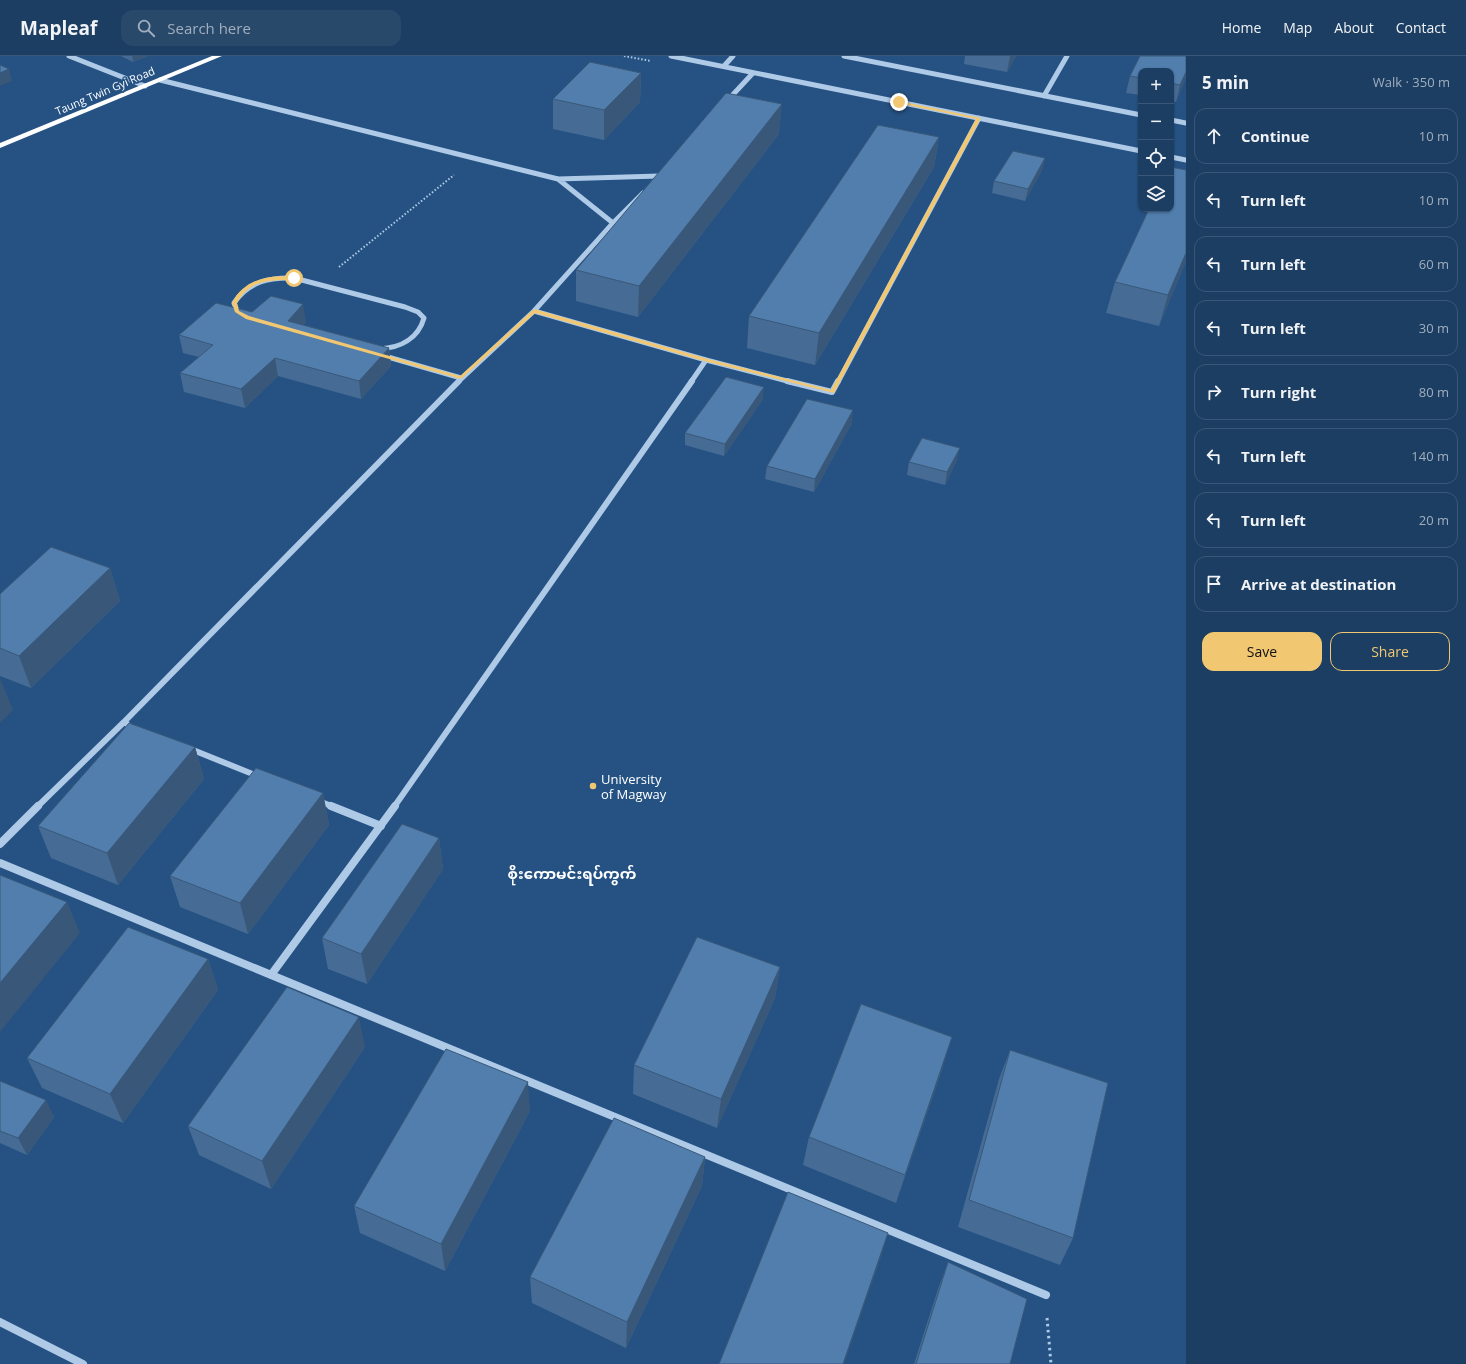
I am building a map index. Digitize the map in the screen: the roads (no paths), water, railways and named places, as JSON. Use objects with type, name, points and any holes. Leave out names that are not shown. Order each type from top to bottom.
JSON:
[{"type":"highway","name":"Taung Twin Gyi Road","points":[[0,146],[218,56]]},
{"type":"street","points":[[69,56],[145,86]]},
{"type":"street","points":[[671,56],[1138,150]]},
{"type":"street","points":[[724,66],[733,56]]},
{"type":"street","points":[[844,56],[1138,114]]},
{"type":"street","points":[[1044,96],[1067,56]]},
{"type":"street","points":[[720,108],[753,73]]},
{"type":"street","points":[[160,80],[558,179],[659,176]]},
{"type":"street","points":[[534,311],[706,360],[832,392],[978,118]]},
{"type":"street","points":[[1174,121],[1186,123]]},
{"type":"street","points":[[1174,158],[1186,160]]},
{"type":"street","points":[[654,181],[664,170]]},
{"type":"street","points":[[558,179],[613,223]]},
{"type":"street","points":[[0,844],[127,724],[461,378],[534,311],[613,223],[649,186]]},
{"type":"street","points":[[248,318],[237,311],[234,303],[239,294],[251,284],[282,277],[294,278],[406,307],[418,312],[424,318],[423,326],[416,335],[403,344],[390,349],[372,351],[461,378]]},
{"type":"street","points":[[271,975],[381,826],[706,360]]},
{"type":"street","points":[[182,746],[271,781]]},
{"type":"street","points":[[308,796],[381,826]]},
{"type":"street","points":[[0,863],[1046,1295]]},
{"type":"street","points":[[0,1322],[83,1364]]},
{"type":"place","name":"University of Magway","points":[[593,786]]},
{"type":"district","name":"စိုးကောမင်းရပ်ကွက်","points":[[572,874]]}]
